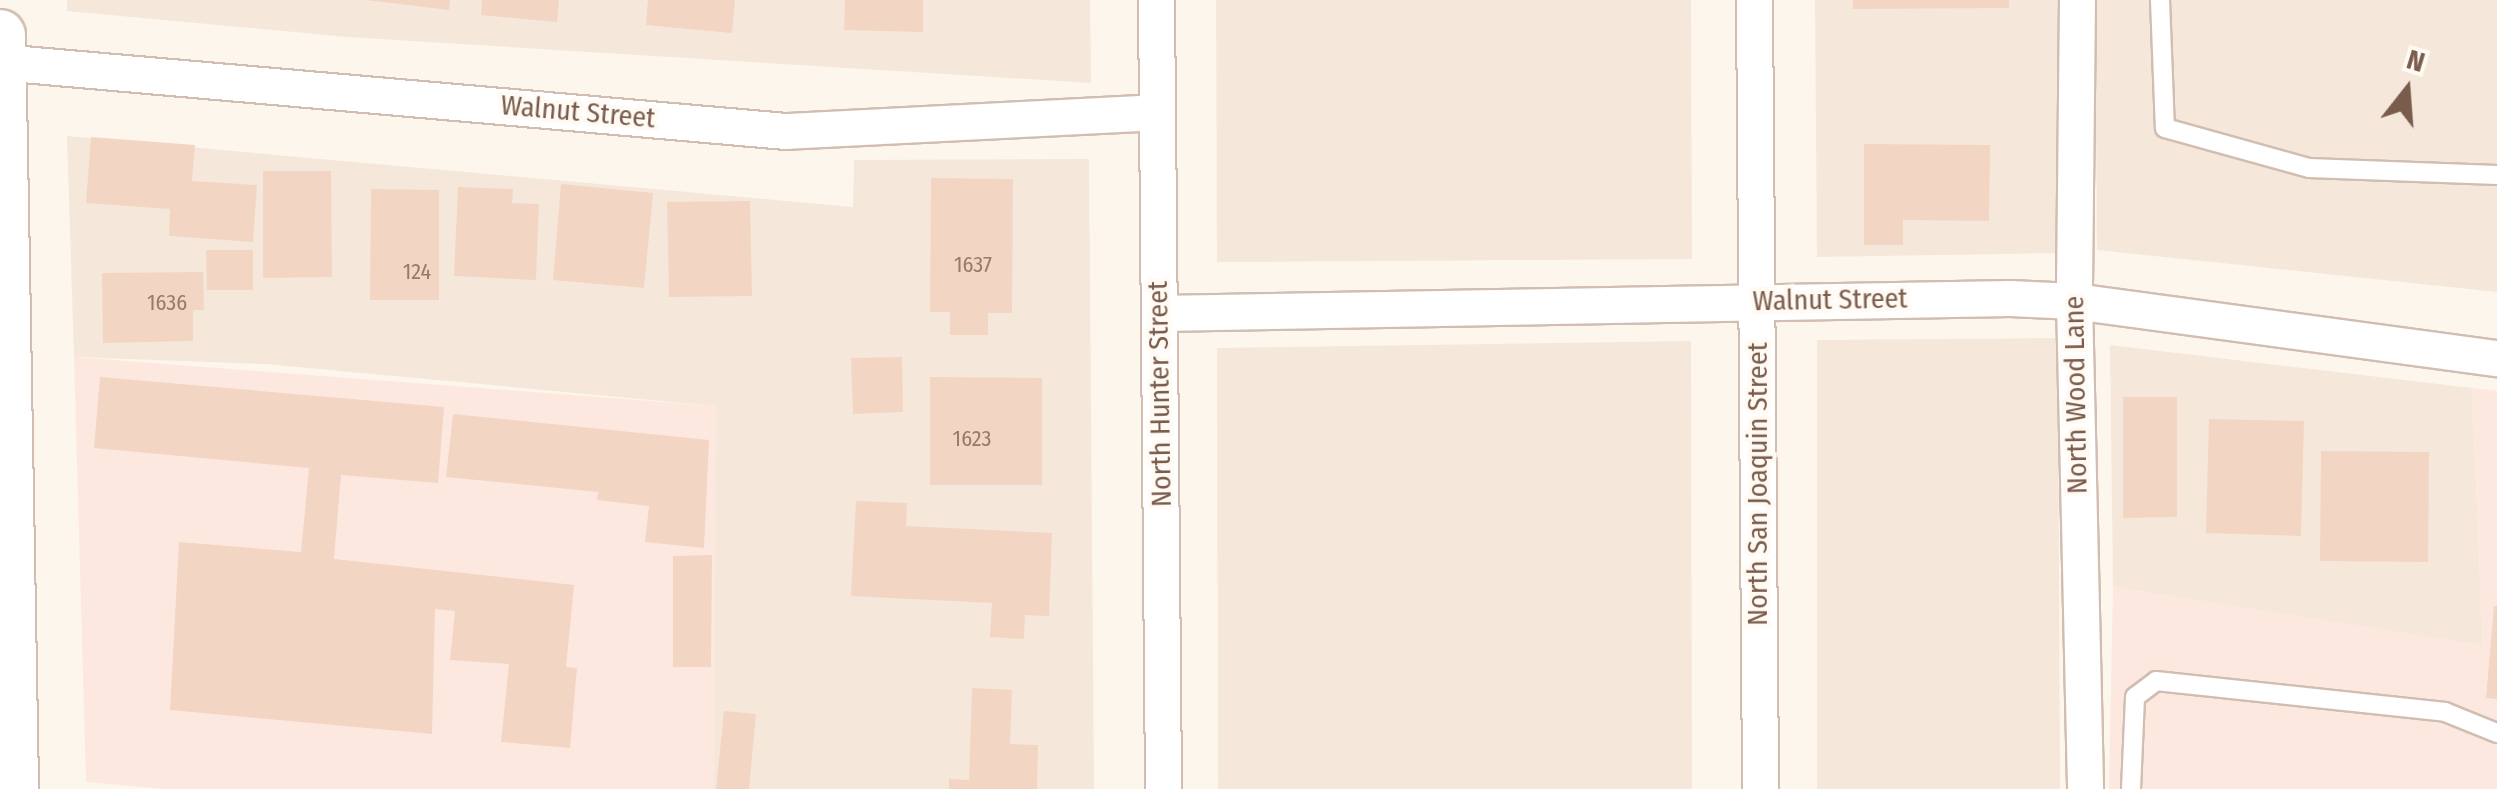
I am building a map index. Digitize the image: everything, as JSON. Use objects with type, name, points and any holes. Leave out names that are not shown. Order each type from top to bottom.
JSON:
[{"type":"main road","points":[[0,35],[5,622],[13,789]]},
{"type":"street","name":"North Hunter Street","points":[[1156,0],[1163,789]]},
{"type":"street","name":"North San Joaquin Street","points":[[1754,0],[1760,789]]},
{"type":"street","name":"North Wood Lane","points":[[2076,0],[2074,301],[2085,789]]},
{"type":"street","name":"Walnut Street","points":[[0,62],[786,131],[1156,112]]},
{"type":"street","name":"Walnut Street","points":[[1159,313],[1757,301],[2074,301],[2497,358]]},
{"type":"lane","points":[[2160,0],[2165,128],[2309,168],[2497,175]]},
{"type":"lane","points":[[2131,789],[2135,697],[2156,681],[2445,712],[2497,732]]},
{"type":"shaded area","points":[[67,0],[1090,0],[1091,83],[347,37],[67,11]]},
{"type":"shaded area","points":[[1216,0],[1691,0],[1692,259],[1217,262]]},
{"type":"shaded area","points":[[1815,0],[2059,0],[2061,253],[1817,257]]},
{"type":"shaded area","points":[[2095,0],[2497,0],[2497,292],[2097,250]]},
{"type":"shaded area","points":[[67,136],[853,207],[854,160],[1089,159],[1094,789],[714,789],[715,406],[265,364],[74,357]]},
{"type":"shaded area","points":[[2058,338],[2060,789],[1817,789],[1817,340]]},
{"type":"shaded area","points":[[1691,341],[1692,789],[1218,789],[1217,348]]},
{"type":"shaded area","points":[[2110,345],[2472,388],[2483,646],[2113,587]]},
{"type":"shaded area","points":[[74,357],[716,406],[714,789],[166,789],[86,782]]},
{"type":"shaded area","points":[[2472,388],[2497,391],[2497,789],[2109,789],[2113,587],[2483,645]]},
{"type":"building","points":[[366,0],[450,0],[449,10]]},
{"type":"building","points":[[482,0],[559,0],[557,22],[481,15]]},
{"type":"building","points":[[648,0],[735,0],[732,33],[646,25]]},
{"type":"building","points":[[845,0],[923,0],[923,32],[844,30]]},
{"type":"building","points":[[1853,0],[2009,0],[2009,8],[1853,9]]},
{"type":"building","points":[[91,137],[195,145],[192,181],[257,185],[253,242],[169,236],[170,209],[86,203]]},
{"type":"building","points":[[1864,144],[1990,145],[1989,221],[1903,220],[1903,245],[1864,245]]},
{"type":"building","points":[[263,171],[331,171],[332,277],[263,278]]},
{"type":"building","points":[[931,178],[1013,179],[1012,313],[988,313],[988,335],[950,335],[950,312],[930,312]]},
{"type":"building","points":[[561,184],[653,193],[644,288],[553,280]]},
{"type":"building","points":[[458,187],[513,189],[512,203],[539,204],[536,280],[454,276]]},
{"type":"building","points":[[371,189],[439,190],[439,300],[370,300]]},
{"type":"building","points":[[750,201],[752,296],[669,297],[667,202]]},
{"type":"building","points":[[206,250],[253,250],[253,290],[207,290]]},
{"type":"building","points":[[203,272],[204,310],[193,310],[193,341],[103,343],[102,273]]},
{"type":"building","points":[[902,357],[903,412],[853,414],[851,358]]},
{"type":"building","points":[[100,377],[444,407],[438,483],[341,475],[334,559],[574,585],[566,667],[577,668],[570,748],[501,742],[509,664],[450,660],[455,611],[435,609],[432,734],[170,710],[179,542],[301,552],[309,468],[94,448]]},
{"type":"building","points":[[930,377],[1042,378],[1042,485],[930,485]]},
{"type":"building","points":[[2123,397],[2177,397],[2177,517],[2123,518]]},
{"type":"building","points":[[453,414],[709,440],[704,548],[645,542],[649,506],[597,500],[598,492],[446,477]]},
{"type":"building","points":[[2209,419],[2304,421],[2301,536],[2206,533]]},
{"type":"building","points":[[2321,451],[2429,452],[2428,562],[2320,561]]},
{"type":"building","points":[[856,501],[907,503],[906,526],[1052,533],[1049,616],[1025,615],[1024,639],[990,637],[992,603],[851,596]]},
{"type":"building","points":[[712,555],[711,667],[673,667],[673,556]]},
{"type":"building","points":[[2497,606],[2497,699],[2486,698]]},
{"type":"building","points":[[972,688],[1012,690],[1010,744],[1038,745],[1037,789],[949,789],[949,779],[969,780]]},
{"type":"building","points":[[724,711],[756,714],[749,789],[716,789]]}]
